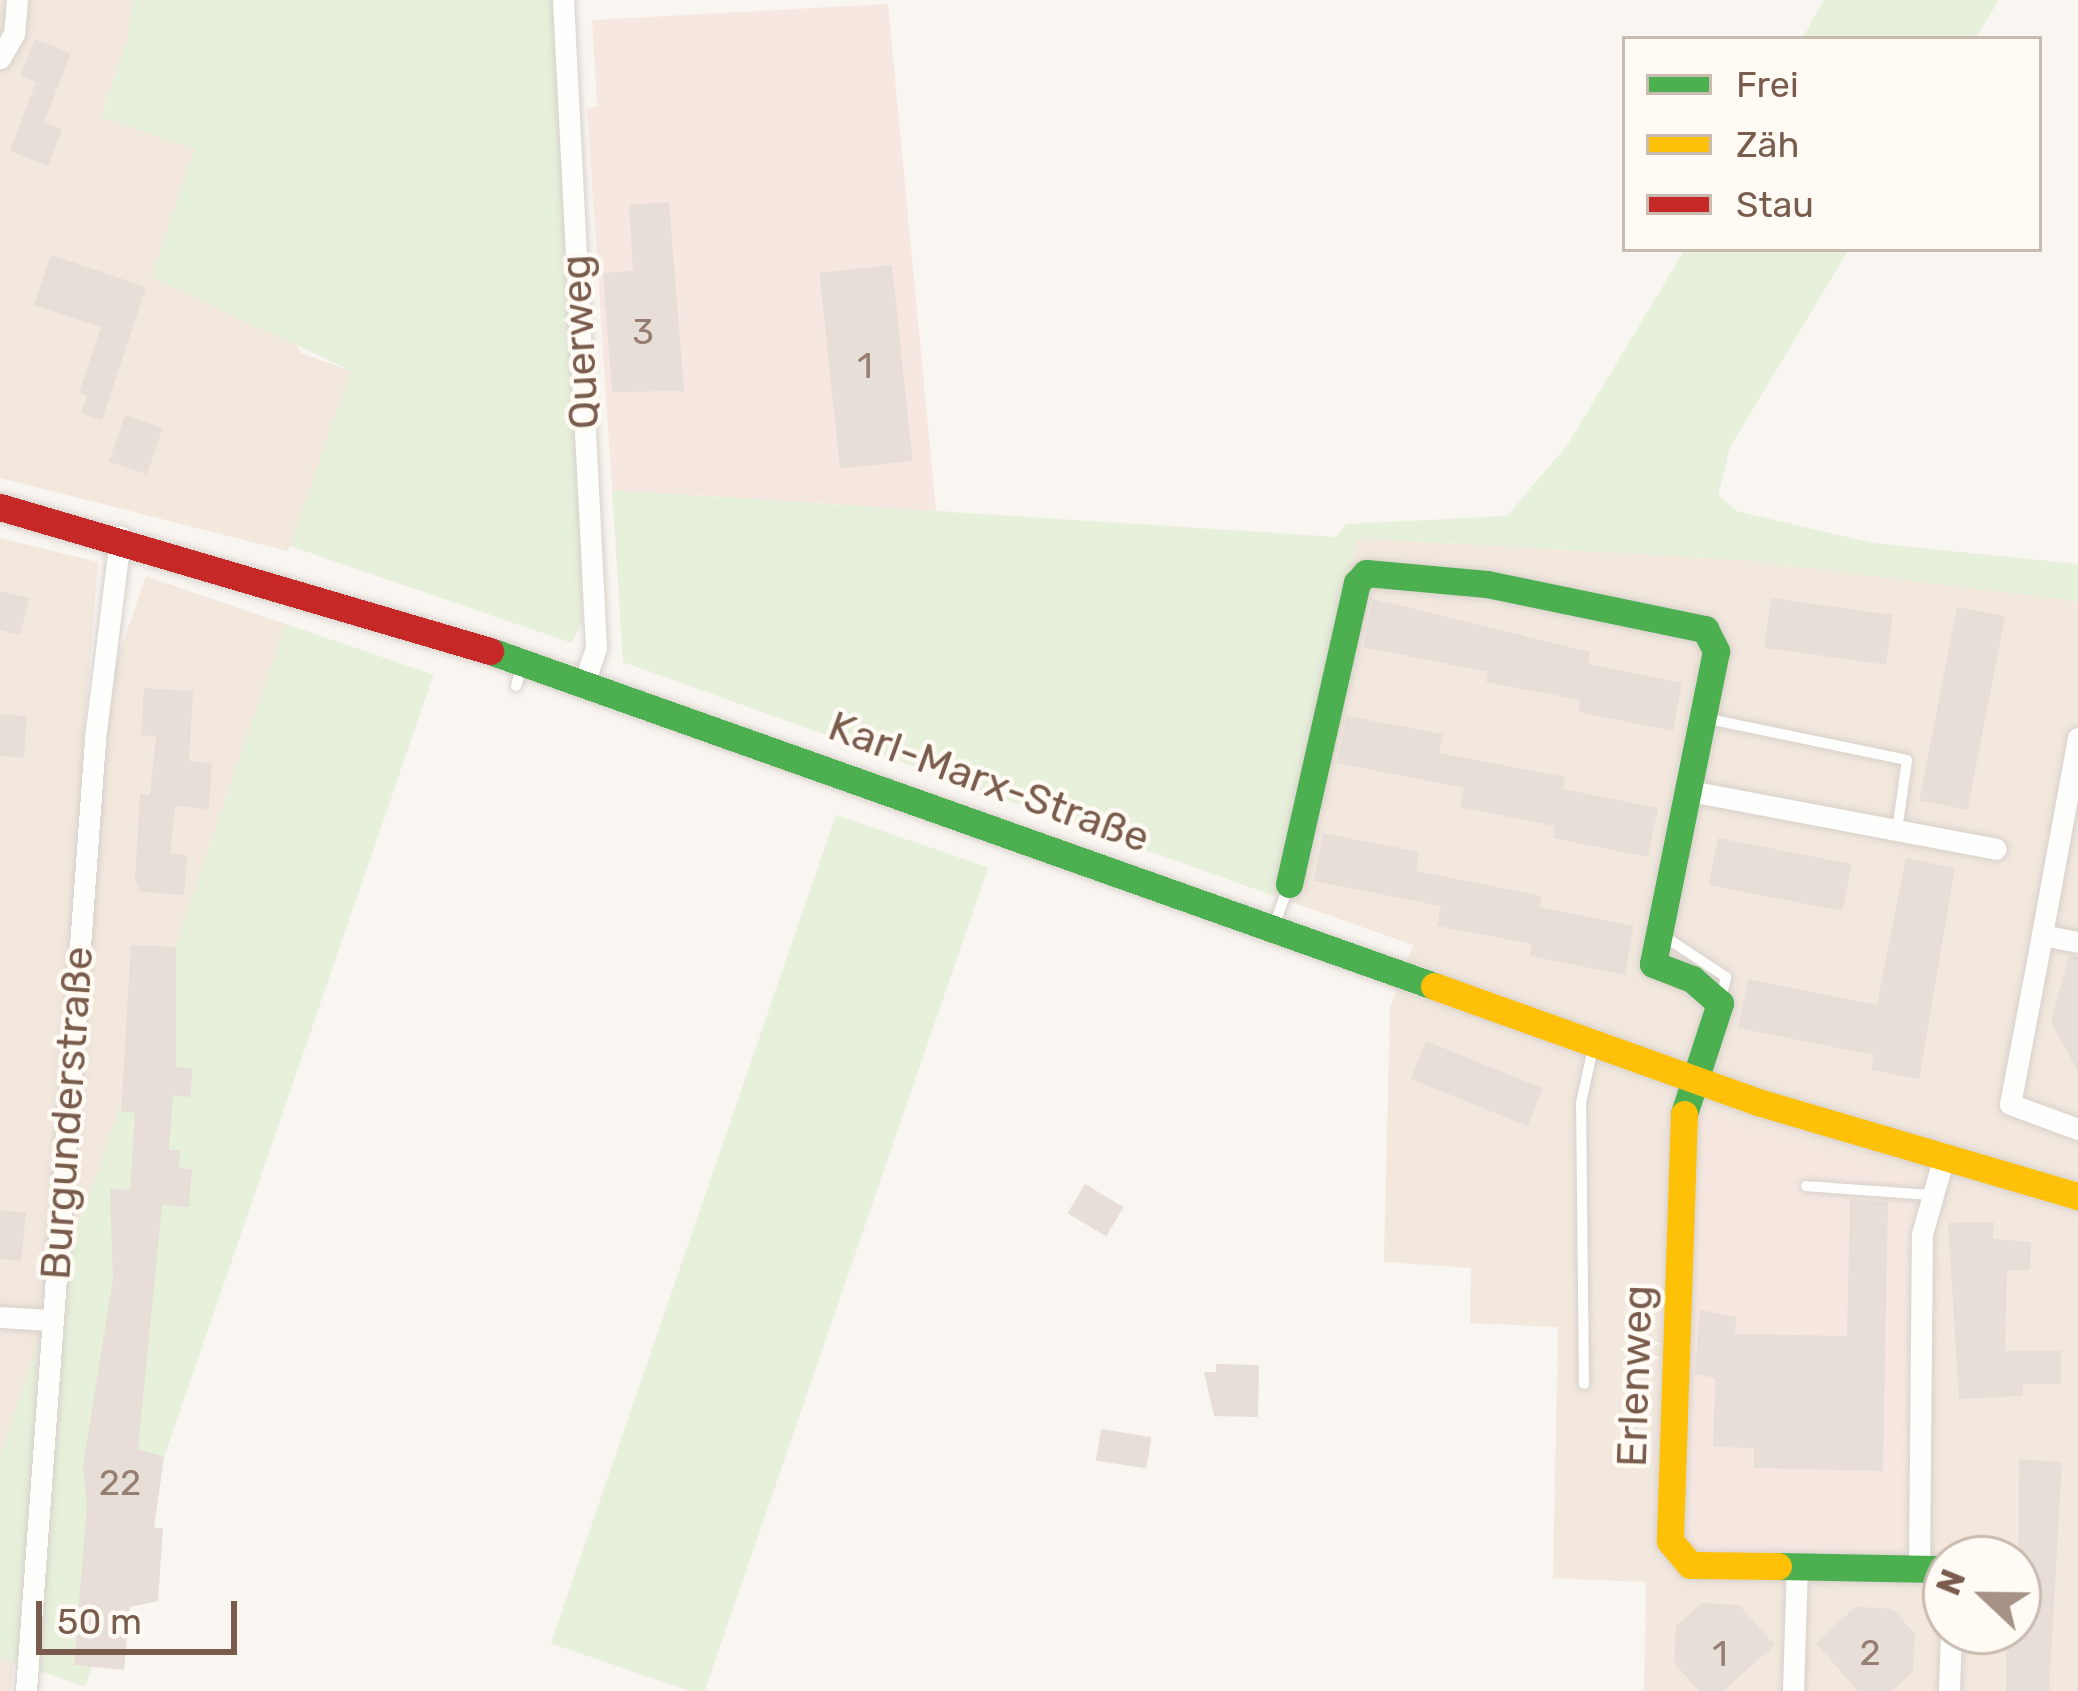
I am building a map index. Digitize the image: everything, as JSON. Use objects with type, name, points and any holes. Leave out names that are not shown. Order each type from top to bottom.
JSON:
[{"type":"main road","name":"Karl-Marx-Straße","points":[[0,507],[120,537],[520,674],[584,682],[1594,1045],[1943,1160],[2078,1196]]},
{"type":"main road","points":[[1288,884],[1357,583],[1366,573],[1487,584],[1705,629],[1716,651],[1690,791]]},
{"type":"main road","name":"Erlenweg","points":[[1690,791],[1653,964],[1692,979],[1720,1003],[1683,1118],[1670,1541],[1690,1565],[1922,1570]]},
{"type":"street","points":[[0,58],[14,34],[17,0]]},
{"type":"street","name":"Querweg","points":[[563,0],[596,648],[584,682]]},
{"type":"street","name":"Burgunderstraße","points":[[26,1691],[106,614],[120,537]]},
{"type":"street","points":[[2078,737],[2010,1104],[2078,1129]]},
{"type":"street","points":[[1690,791],[1996,850]]},
{"type":"street","points":[[2042,935],[2078,942]]},
{"type":"street","points":[[1919,1569],[1922,1234],[1943,1160]]},
{"type":"street","points":[[0,1317],[51,1319]]},
{"type":"street","points":[[1793,1691],[1797,1567]]},
{"type":"street","points":[[1949,1691],[1950,1655]]},
{"type":"lane","points":[[1704,718],[1907,760],[1897,830]]},
{"type":"lane","points":[[1273,929],[1288,884]]},
{"type":"lane","points":[[1583,1384],[1581,1103],[1594,1045]]},
{"type":"lane","points":[[1806,1186],[1933,1195]]},
{"type":"shaded area","points":[[0,0],[132,0],[129,36],[101,116],[195,148],[301,353],[352,371],[288,551],[0,478]]},
{"type":"shaded area","points":[[888,4],[936,511],[612,490],[587,108],[597,106],[592,20]]},
{"type":"shaded area","points":[[0,538],[98,562],[38,1303],[0,1300]]},
{"type":"shaded area","points":[[1356,538],[1743,560],[2078,601],[2078,1691],[1644,1691],[1646,1582],[1553,1578],[1558,1327],[1470,1323],[1471,1268],[1384,1262],[1390,1007],[1413,945],[1280,898]]},
{"type":"shaded area","points":[[146,576],[286,624],[0,1455],[0,1000]]},
{"type":"shaded area","points":[[1666,1102],[1931,1187],[1914,1564],[1692,1558],[1673,1537],[1654,1533]]},
{"type":"shaded area","points":[[0,1326],[26,1327],[38,1342],[11,1691],[0,1691]]},
{"type":"green space","points":[[132,0],[553,0],[583,618],[572,643],[290,546],[351,371],[152,277],[195,149],[101,117],[129,36]]},
{"type":"green space","points":[[1824,0],[1999,0],[1977,36],[1804,36]]},
{"type":"green space","points":[[1683,252],[1847,252],[1730,447],[1718,496],[1737,511],[1872,543],[2078,564],[2078,601],[1743,560],[1357,538],[1280,898],[623,662],[612,490],[1337,537],[1346,524],[1507,516],[1568,444]]},
{"type":"green space","points":[[286,624],[434,675],[85,1686],[0,1657],[0,1455]]},
{"type":"green space","points":[[836,815],[988,867],[705,1691],[689,1691],[551,1643]]},
{"type":"building","points":[[35,39],[71,53],[44,122],[62,129],[48,166],[10,151],[36,82],[20,76]]},
{"type":"building","points":[[669,202],[684,391],[612,392],[603,273],[633,271],[629,205]]},
{"type":"building","points":[[51,255],[146,287],[102,420],[81,413],[87,395],[79,393],[101,327],[34,305]]},
{"type":"building","points":[[892,265],[913,461],[840,469],[819,273]]},
{"type":"building","points":[[125,415],[163,428],[147,474],[109,461]]},
{"type":"building","points":[[0,591],[29,598],[20,635],[0,630]]},
{"type":"building","points":[[1771,598],[1893,615],[1886,665],[1764,648]]},
{"type":"building","points":[[1373,599],[1590,652],[1588,664],[1682,683],[1673,731],[1578,712],[1580,700],[1486,682],[1488,672],[1363,647]]},
{"type":"building","points":[[1957,607],[2005,616],[1968,810],[1919,800]]},
{"type":"building","points":[[144,688],[193,691],[189,761],[212,763],[209,809],[175,806],[170,853],[187,855],[184,895],[140,892],[135,879],[140,794],[150,795],[156,736],[141,735]]},
{"type":"building","points":[[0,714],[27,716],[24,758],[0,756]]},
{"type":"building","points":[[1347,716],[1443,734],[1439,753],[1565,777],[1563,789],[1658,808],[1648,857],[1553,838],[1555,826],[1460,807],[1464,788],[1337,763]]},
{"type":"building","points":[[1323,833],[1419,852],[1416,871],[1542,896],[1539,907],[1634,926],[1625,975],[1530,956],[1532,944],[1437,926],[1441,906],[1314,881]]},
{"type":"building","points":[[1718,838],[1852,864],[1842,911],[1709,885]]},
{"type":"building","points":[[1906,858],[1955,868],[1919,1079],[1871,1070],[1874,1055],[1738,1028],[1748,979],[1877,1005]]},
{"type":"building","points":[[131,945],[176,947],[176,1067],[193,1069],[190,1097],[173,1095],[169,1150],[180,1150],[179,1168],[192,1169],[189,1207],[162,1205],[138,1449],[164,1457],[154,1528],[163,1528],[158,1601],[130,1607],[124,1670],[74,1665],[87,1505],[83,1465],[113,1279],[110,1189],[130,1190],[135,1113],[121,1111]]},
{"type":"building","points":[[2069,955],[2078,957],[2078,1071],[2051,1022]]},
{"type":"building","points":[[1426,1041],[1543,1088],[1527,1126],[1411,1079]]},
{"type":"building","points":[[1085,1184],[1124,1207],[1106,1236],[1067,1213]]},
{"type":"building","points":[[1850,1199],[1888,1202],[1883,1471],[1754,1468],[1754,1448],[1713,1447],[1715,1378],[1695,1374],[1700,1310],[1737,1317],[1734,1334],[1847,1336]]},
{"type":"building","points":[[0,1210],[26,1213],[21,1261],[0,1259]]},
{"type":"building","points":[[1994,1222],[1993,1239],[2031,1242],[2030,1270],[2007,1270],[2005,1351],[2061,1351],[2061,1384],[2023,1384],[2023,1396],[1959,1399],[1948,1223]]},
{"type":"building","points":[[1216,1364],[1259,1365],[1258,1417],[1214,1416],[1204,1372],[1216,1372]]},
{"type":"building","points":[[1101,1429],[1151,1437],[1146,1469],[1096,1461]]},
{"type":"building","points":[[2019,1459],[2062,1462],[2049,1691],[2006,1691],[2006,1655],[2042,1655],[2042,1535],[2019,1535]]},
{"type":"building","points":[[1702,1603],[1739,1605],[1775,1645],[1723,1691],[1699,1691],[1674,1663],[1676,1626]]},
{"type":"building","points":[[1855,1607],[1893,1609],[1915,1634],[1913,1672],[1892,1691],[1858,1691],[1816,1643]]},
{"type":"traffic: fast","points":[[1289,884],[1357,583],[1366,573],[1487,584],[1705,629],[1716,651],[1653,964],[1692,979],[1720,1003],[1684,1114]]},
{"type":"traffic: fast","points":[[490,651],[1434,986]]},
{"type":"traffic: fast","points":[[1778,1566],[1922,1569]]},
{"type":"traffic: slow","points":[[1434,986],[1758,1102],[2078,1196]]},
{"type":"traffic: slow","points":[[1684,1114],[1670,1541],[1690,1565],[1778,1566]]},
{"type":"traffic: jam","points":[[0,507],[490,651]]}]
